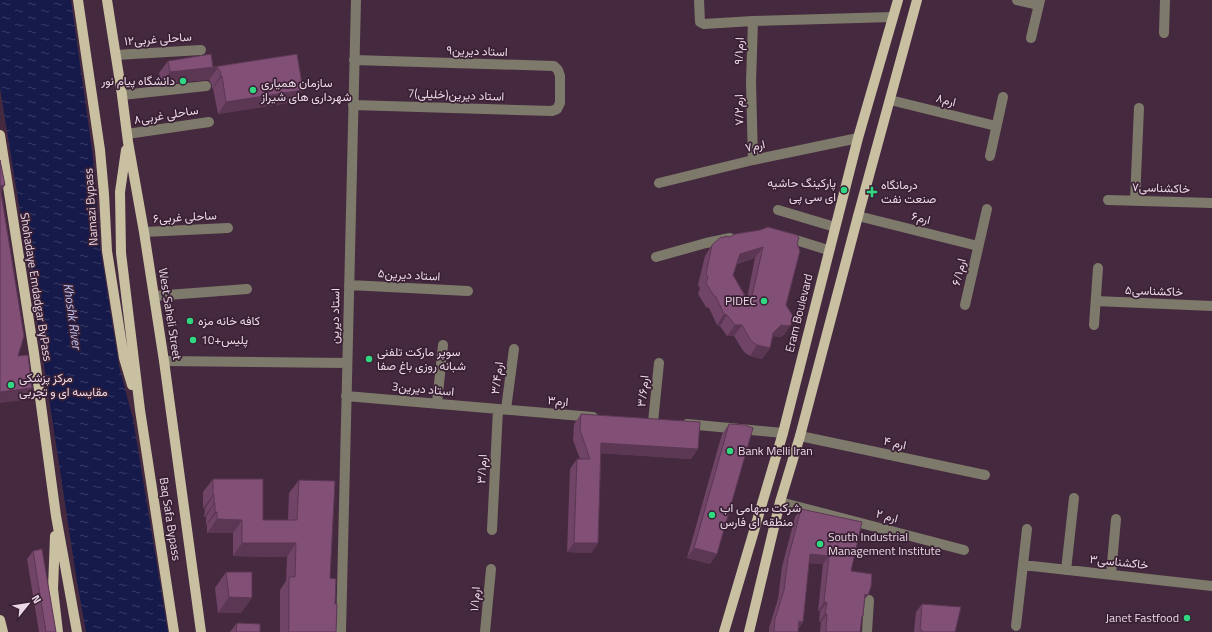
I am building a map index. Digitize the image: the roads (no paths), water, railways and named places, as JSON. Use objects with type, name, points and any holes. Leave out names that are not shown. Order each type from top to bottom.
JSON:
[{"type":"main road","name":"Namazi Bypass","points":[[78,0],[100,150],[104,194],[106,251],[124,358],[140,410]]},
{"type":"main road","name":"West Saheli Street","points":[[107,0],[122,95],[127,138],[144,232],[164,361],[201,632]]},
{"type":"main road","name":"Eram Boulevard","points":[[724,632],[783,432],[828,250],[858,138],[898,0]]},
{"type":"main road","points":[[748,632],[780,502],[800,436],[917,0]]},
{"type":"main road","points":[[889,31],[907,37]]},
{"type":"main road","name":"Shohadaye Emdadgar ByPass","points":[[0,135],[34,353],[56,516],[77,632]]},
{"type":"main road","points":[[127,138],[120,192],[121,253],[140,410]]},
{"type":"main road","name":"Baq Safa Bypass","points":[[140,410],[174,632]]},
{"type":"main road","points":[[56,516],[53,590],[58,632]]},
{"type":"main road","points":[[0,620],[3,632]]},
{"type":"street","name":"استاد دیرین","points":[[341,632],[356,0]]},
{"type":"street","points":[[700,0],[700,22],[704,24],[753,21],[893,18]]},
{"type":"street","points":[[1017,0],[1039,3],[1031,38]]},
{"type":"street","points":[[1164,33],[1165,0]]},
{"type":"street","name":"۹/۱ارم","points":[[751,82],[753,21]]},
{"type":"street","name":"ساحلی غربی۱۲","points":[[116,55],[201,50]]},
{"type":"street","name":"استاد دیرین۹","points":[[354,60],[554,66],[558,70],[560,76],[560,104],[557,109]]},
{"type":"street","name":"۷/۲ارم","points":[[751,82],[753,160]]},
{"type":"street","points":[[122,95],[206,86]]},
{"type":"street","points":[[990,156],[1003,97]]},
{"type":"street","name":"ارم۸","points":[[890,100],[996,126]]},
{"type":"street","name":"7استاد دیرین(خلیلی)","points":[[353,105],[552,111],[557,109]]},
{"type":"street","points":[[1135,200],[1139,108]]},
{"type":"street","name":"ساحلی غربی۸","points":[[127,138],[209,122]]},
{"type":"street","name":"ارم۷","points":[[659,183],[753,160],[858,138]]},
{"type":"street","name":"خاکشناسی۷","points":[[1108,200],[1212,203]]},
{"type":"street","name":"۶/۱ارم","points":[[965,304],[988,209]]},
{"type":"street","points":[[778,210],[835,227]]},
{"type":"street","name":"ارم۶","points":[[858,216],[978,246]]},
{"type":"street","name":"ساحلی غربی۶","points":[[144,232],[228,228]]},
{"type":"street","points":[[656,257],[742,235]]},
{"type":"street","points":[[778,235],[828,250]]},
{"type":"street","points":[[1094,325],[1098,268]]},
{"type":"street","name":"استاد دیرین۵","points":[[349,285],[468,291]]},
{"type":"street","points":[[154,296],[247,289]]},
{"type":"street","name":"خاکشناسی۵","points":[[1096,301],[1212,306]]},
{"type":"street","points":[[437,403],[443,345]]},
{"type":"street","name":"۳/۴ارم","points":[[502,409],[514,349]]},
{"type":"street","points":[[164,361],[347,363]]},
{"type":"street","name":"۳/۶ارم","points":[[653,422],[659,363]]},
{"type":"street","name":"3استاد دیرین","points":[[346,396],[502,409]]},
{"type":"street","name":"ارم۳","points":[[502,409],[606,418]]},
{"type":"street","name":"۳/۱ارم","points":[[492,530],[502,409]]},
{"type":"street","points":[[676,424],[783,432]]},
{"type":"street","name":"ارم ۴","points":[[800,436],[985,475]]},
{"type":"street","points":[[1066,570],[1074,498]]},
{"type":"street","name":"ارم ۲","points":[[780,502],[964,550]]},
{"type":"street","points":[[1111,574],[1116,519]]},
{"type":"street","points":[[1016,626],[1027,529]]},
{"type":"street","name":"خاکشناسی۳","points":[[1023,565],[1212,586]]},
{"type":"street","name":"۱/۱ارم","points":[[486,632],[491,569]]},
{"type":"street","points":[[867,632],[870,600]]},
{"type":"water","name":"Khoshk River","points":[[0,0],[71,0],[93,157],[100,246],[119,366],[133,419],[168,632],[86,632],[0,88]]},
{"type":"place","name":"دانشگاه پیام نور","points":[[183,81]]},
{"type":"place","name":"سازمان همیاری شهرداری های شیراز","points":[[253,90]]},
{"type":"place","name":"پارکینگ حاشیه ای سی پی","points":[[844,190]]},
{"type":"place","name":"درمانگاه صنعت نفت","points":[[872,192]]},
{"type":"place","name":"PIDEC","points":[[764,301]]},
{"type":"place","name":"کافه خانه مزه","points":[[190,321]]},
{"type":"place","name":"پلیس+10","points":[[193,340]]},
{"type":"place","name":"سوپر مارکت تلفنی شبانه روزی باغ صفا","points":[[369,359]]},
{"type":"place","name":"مرکز پزشکی مقایسه ای و تجربی","points":[[11,385]]},
{"type":"place","name":"Bank Melli Iran","points":[[730,451]]},
{"type":"place","name":"شرکت سهامی اب منطقه ای فارس","points":[[712,515]]},
{"type":"place","name":"South Industrial Management Institute","points":[[820,544]]},
{"type":"place","name":"Janet Fastfood","points":[[1187,618]]}]
